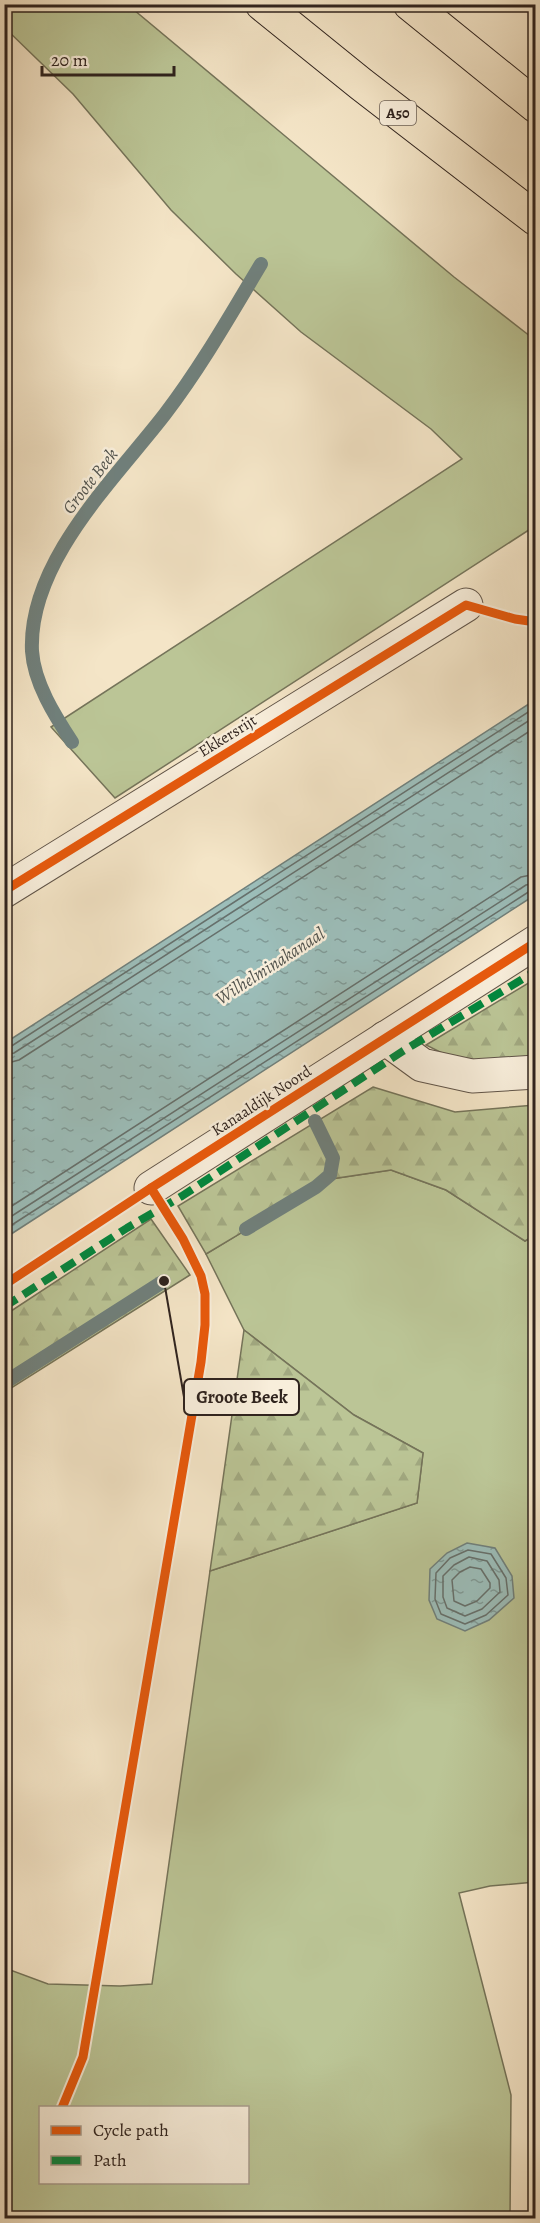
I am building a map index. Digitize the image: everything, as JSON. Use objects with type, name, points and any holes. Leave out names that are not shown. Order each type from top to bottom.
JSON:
[{"type":"highway","name":"A50","points":[[262,4],[360,84],[536,219]]},
{"type":"highway","points":[[410,4],[536,106]]},
{"type":"street","name":"Ekkersrijt","points":[[4,891],[466,605]]},
{"type":"street","name":"Kanaaldijk Noord","points":[[151,1188],[536,942]]},
{"type":"street","points":[[385,1038],[422,1065],[472,1076],[536,1072]]},
{"type":"green space","points":[[4,5],[128,5],[454,277],[535,340],[535,526],[115,798],[51,727],[462,459],[431,429],[301,332],[236,274],[171,210],[73,94],[5,28]]},
{"type":"green space","points":[[535,979],[535,1063],[458,1061],[426,1045]]},
{"type":"green space","points":[[373,1087],[455,1112],[535,1105],[535,1235],[525,1241],[446,1190],[391,1170],[331,1179],[206,1254],[178,1206]]},
{"type":"green space","points":[[391,1170],[446,1190],[525,1241],[535,1235],[535,1882],[490,1886],[459,1893],[511,2095],[510,2218],[5,2218],[5,1968],[48,1984],[120,1986],[152,1984],[210,1571],[417,1503],[423,1453],[354,1415],[244,1330],[206,1254],[331,1179]]},
{"type":"green space","points":[[151,1219],[190,1275],[5,1392],[5,1315]]},
{"type":"green space","points":[[244,1330],[354,1415],[423,1453],[417,1503],[210,1571]]},
{"type":"water","name":"Wilhelminakanaal","points":[[535,700],[535,895],[5,1238],[5,1043]]},
{"type":"water","points":[[467,1543],[495,1548],[512,1576],[514,1598],[489,1620],[465,1631],[437,1619],[429,1600],[430,1569],[447,1553]]},
{"type":"waterway","name":"Groote Beek","points":[[72,742],[46,699],[34,663],[32,651],[35,618],[44,586],[59,554],[78,524],[191,378],[261,264]]},
{"type":"waterway","name":"Groote Beek","points":[[246,1229],[316,1187],[330,1175],[333,1158],[315,1121]]},
{"type":"waterway","name":"Groote Beek","points":[[4,1383],[164,1281]]},
{"type":"marked path","points":[[4,1307],[127,1228],[182,1196],[403,1051],[536,971]]},
{"type":"cycle path","points":[[4,891],[466,605],[515,619],[536,622]]},
{"type":"cycle path","points":[[4,1285],[151,1188],[536,942]]},
{"type":"cycle path","points":[[63,2106],[83,2057],[201,1362],[205,1325],[205,1294],[201,1276],[183,1239],[151,1188]]},
{"type":"place","name":"Groote Beek","points":[[164,1281]]}]
